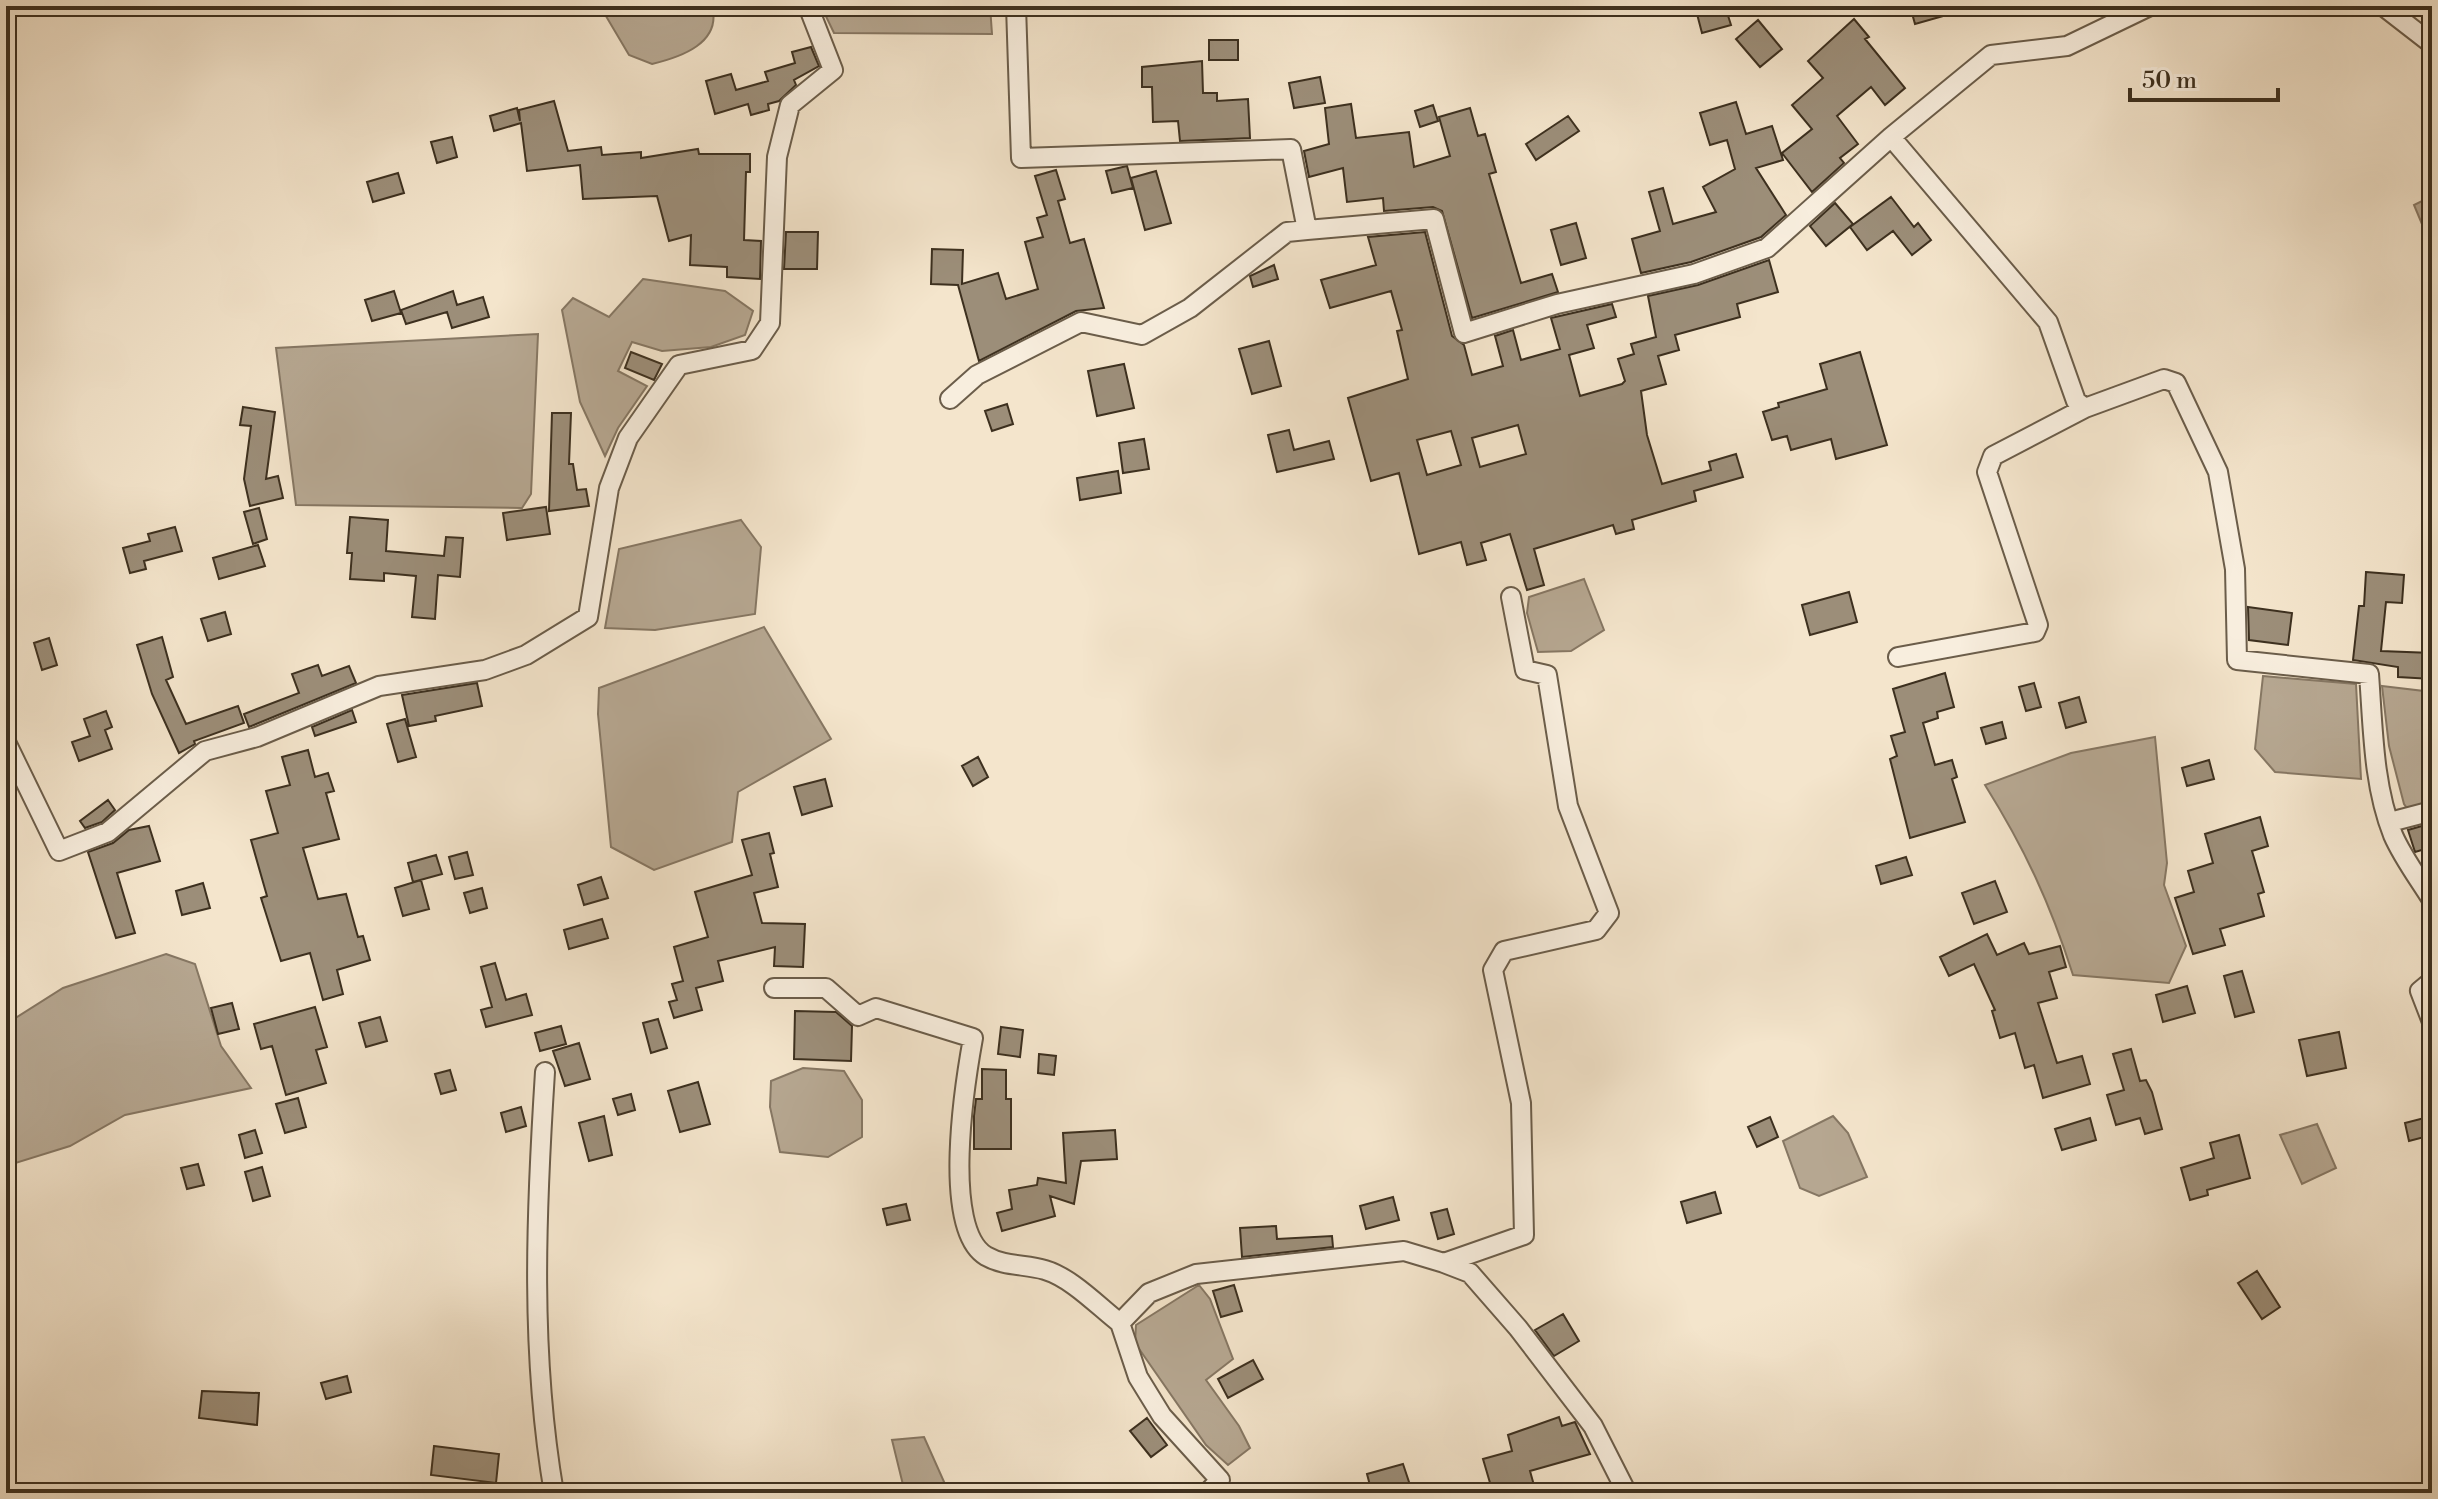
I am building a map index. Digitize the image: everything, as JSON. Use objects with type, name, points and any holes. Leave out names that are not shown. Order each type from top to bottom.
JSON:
[{"type":"street","points":[[6,742],[59,851],[108,832],[205,751],[257,737],[379,686],[485,670],[526,655],[588,617],[609,488],[628,438],[679,365],[752,350],[770,323],[777,157],[790,105],[833,70],[808,6]]},
{"type":"street","points":[[1016,6],[1021,158],[1291,149],[1307,230]]},
{"type":"street","points":[[950,399],[977,375],[1081,322],[1142,335],[1190,308],[1287,232],[1434,219],[1464,333],[1557,304],[1694,274],[1767,248],[1891,137],[1991,55],[2067,46],[2150,6]]},
{"type":"street","points":[[2383,6],[2432,44]]},
{"type":"street","points":[[1891,137],[2048,322],[2076,401],[2085,408]]},
{"type":"street","points":[[1898,657],[2035,632],[2038,625],[1987,472],[1988,463],[1993,456],[2085,408],[2164,379],[2176,383],[2218,472],[2235,569],[2237,660],[2369,674],[2378,779],[2394,836],[2432,900]]},
{"type":"street","points":[[1444,1263],[1524,1235],[1521,1103],[1493,970],[1504,951],[1596,930],[1609,913],[1568,806],[1547,675],[1525,670],[1511,597]]},
{"type":"street","points":[[2390,822],[2432,811]]},
{"type":"street","points":[[2432,981],[2420,991],[2432,1022]]},
{"type":"street","points":[[774,988],[826,988],[858,1016],[876,1008],[973,1038],[964,1092],[959,1165],[963,1216],[976,1244],[984,1255],[1009,1265],[1048,1270],[1120,1323],[1138,1377],[1162,1416],[1220,1480],[1207,1493]]},
{"type":"street","points":[[545,1072],[536,1271],[543,1431],[554,1493]]},
{"type":"street","points":[[1120,1323],[1149,1293],[1196,1274],[1404,1251],[1444,1263],[1470,1273],[1518,1328],[1593,1426],[1627,1493]]},
{"type":"shaded area","points":[[600,6],[712,6],[713,19],[711,30],[697,46],[652,64],[629,55]]},
{"type":"shaded area","points":[[821,6],[990,6],[992,34],[834,33]]},
{"type":"shaded area","points":[[2432,196],[2432,248],[2414,205]]},
{"type":"shaded area","points":[[643,279],[725,291],[753,311],[745,335],[711,347],[662,351],[632,342],[618,371],[647,386],[618,428],[605,456],[580,402],[562,310],[573,298],[609,317]]},
{"type":"shaded area","points":[[538,334],[531,494],[522,508],[296,505],[276,348]]},
{"type":"shaded area","points":[[741,520],[761,547],[755,614],[655,630],[605,628],[619,549]]},
{"type":"shaded area","points":[[1584,579],[1604,630],[1571,651],[1538,652],[1527,613],[1529,597]]},
{"type":"shaded area","points":[[764,627],[831,739],[738,792],[732,842],[654,870],[611,847],[598,714],[599,688]]},
{"type":"shaded area","points":[[2263,676],[2356,684],[2361,779],[2275,772],[2255,749]]},
{"type":"shaded area","points":[[2382,686],[2432,692],[2432,802],[2407,808],[2404,804],[2389,746]]},
{"type":"shaded area","points":[[2155,737],[2167,863],[2164,885],[2186,946],[2169,983],[2073,975],[2035,877],[1985,785],[2071,753]]},
{"type":"shaded area","points":[[166,954],[195,964],[221,1046],[251,1088],[125,1115],[70,1146],[6,1166],[6,1024],[63,988]]},
{"type":"shaded area","points":[[803,1068],[844,1071],[862,1100],[862,1137],[828,1157],[780,1152],[770,1107],[771,1081]]},
{"type":"shaded area","points":[[1833,1116],[1848,1133],[1867,1177],[1819,1196],[1800,1188],[1783,1141]]},
{"type":"shaded area","points":[[2317,1124],[2336,1168],[2302,1184],[2280,1135]]},
{"type":"shaded area","points":[[1199,1285],[1210,1299],[1233,1359],[1206,1380],[1239,1426],[1250,1448],[1228,1465],[1206,1445],[1135,1343],[1136,1325]]},
{"type":"shaded area","points":[[924,1437],[949,1493],[905,1493],[892,1440]]},
{"type":"building","points":[[1725,6],[1731,25],[1702,33],[1697,14]]},
{"type":"building","points":[[1910,6],[1961,6],[1961,11],[1915,24]]},
{"type":"building","points":[[1854,19],[1869,37],[1865,39],[1905,88],[1885,105],[1871,87],[1837,116],[1858,144],[1840,158],[1844,163],[1812,192],[1782,153],[1812,129],[1792,105],[1823,78],[1808,61]]},
{"type":"building","points":[[1758,20],[1782,49],[1760,67],[1736,39]]},
{"type":"building","points":[[1209,40],[1238,40],[1238,60],[1209,60]]},
{"type":"building","points":[[811,47],[819,66],[794,80],[796,85],[779,101],[768,104],[769,110],[751,115],[748,104],[715,114],[706,81],[731,74],[736,90],[768,81],[765,72],[795,63],[792,52]]},
{"type":"building","points":[[1202,61],[1203,93],[1217,93],[1217,101],[1248,99],[1250,138],[1180,141],[1178,121],[1153,122],[1152,87],[1142,87],[1142,67]]},
{"type":"building","points":[[1320,77],[1325,103],[1294,108],[1289,83]]},
{"type":"building","points":[[554,101],[568,151],[601,147],[602,155],[641,152],[641,158],[698,149],[699,154],[750,154],[750,172],[746,172],[744,240],[761,241],[760,279],[727,277],[727,267],[690,265],[691,235],[669,241],[657,196],[583,199],[580,165],[527,171],[521,123],[494,131],[490,116],[517,108],[520,121],[519,110]]},
{"type":"building","points":[[1736,102],[1746,134],[1772,126],[1783,160],[1756,168],[1786,215],[1761,237],[1691,262],[1641,273],[1632,239],[1660,231],[1649,192],[1663,188],[1673,224],[1716,212],[1703,187],[1735,169],[1727,140],[1710,145],[1700,113]]},
{"type":"building","points":[[1351,104],[1356,138],[1409,132],[1414,167],[1450,156],[1439,117],[1470,108],[1478,136],[1485,134],[1496,172],[1489,174],[1521,283],[1552,274],[1558,292],[1472,318],[1442,211],[1433,207],[1384,211],[1383,198],[1347,202],[1343,168],[1309,177],[1304,151],[1329,144],[1325,108]]},
{"type":"building","points":[[1433,105],[1438,121],[1420,127],[1415,111]]},
{"type":"building","points":[[1568,116],[1579,131],[1536,160],[1526,144]]},
{"type":"building","points":[[452,137],[457,157],[437,163],[431,142]]},
{"type":"building","points":[[1127,166],[1133,188],[1112,193],[1106,171]]},
{"type":"building","points":[[1056,170],[1065,199],[1058,201],[1070,243],[1084,239],[1104,308],[1076,311],[979,361],[958,285],[931,284],[932,249],[963,250],[962,284],[998,273],[1006,299],[1038,289],[1025,242],[1043,237],[1037,218],[1047,215],[1035,176]]},
{"type":"building","points":[[1156,171],[1171,223],[1145,230],[1131,178]]},
{"type":"building","points":[[398,173],[404,193],[373,202],[367,182]]},
{"type":"building","points":[[1891,197],[1914,227],[1918,223],[1931,240],[1912,255],[1893,231],[1867,250],[1850,227]]},
{"type":"building","points":[[1835,203],[1853,224],[1826,246],[1810,226]]},
{"type":"building","points":[[1576,223],[1586,258],[1561,265],[1551,230]]},
{"type":"building","points":[[786,232],[818,232],[817,269],[784,269]]},
{"type":"building","points":[[1425,232],[1452,336],[1464,345],[1472,375],[1503,366],[1495,336],[1513,330],[1521,360],[1560,349],[1551,318],[1612,304],[1616,317],[1587,325],[1594,348],[1569,355],[1580,396],[1622,384],[1625,381],[1618,359],[1634,354],[1631,344],[1656,337],[1648,296],[1698,285],[1769,260],[1778,292],[1737,304],[1740,317],[1675,335],[1679,350],[1658,356],[1666,384],[1641,391],[1647,435],[1662,484],[1711,470],[1709,462],[1736,454],[1743,477],[1694,491],[1696,501],[1632,520],[1634,529],[1616,534],[1613,525],[1534,549],[1544,585],[1527,590],[1510,534],[1481,543],[1486,560],[1467,565],[1461,542],[1419,554],[1399,473],[1371,481],[1348,398],[1408,379],[1397,331],[1402,330],[1391,291],[1330,308],[1321,280],[1376,265],[1368,237]],"holes":[[[1518,425],[1526,454],[1480,467],[1472,438]],[[1451,431],[1461,465],[1427,475],[1417,440]]]},
{"type":"building","points":[[1274,265],[1278,279],[1253,287],[1250,276]]},
{"type":"building","points":[[394,291],[401,313],[372,321],[365,300]]},
{"type":"building","points":[[453,291],[457,305],[483,297],[489,317],[452,328],[447,312],[406,324],[401,310]]},
{"type":"building","points":[[1269,341],[1281,386],[1252,394],[1239,349]]},
{"type":"building","points":[[631,352],[662,364],[654,380],[625,368]]},
{"type":"building","points":[[1860,352],[1887,445],[1836,459],[1831,439],[1791,450],[1787,436],[1772,440],[1763,412],[1779,407],[1778,403],[1827,389],[1820,364]]},
{"type":"building","points":[[1124,364],[1134,408],[1097,416],[1088,371]]},
{"type":"building","points":[[1007,404],[1013,424],[992,431],[985,411]]},
{"type":"building","points":[[243,407],[275,412],[266,479],[278,476],[283,498],[250,506],[244,479],[251,426],[240,425]]},
{"type":"building","points":[[552,413],[571,413],[569,464],[573,464],[577,490],[586,489],[589,506],[549,511]]},
{"type":"building","points":[[1289,430],[1294,450],[1329,441],[1334,459],[1277,472],[1268,435]]},
{"type":"building","points":[[1144,439],[1149,469],[1123,473],[1119,443]]},
{"type":"building","points":[[1118,471],[1121,493],[1080,500],[1077,478]]},
{"type":"building","points":[[546,507],[550,534],[507,540],[503,513]]},
{"type":"building","points":[[259,508],[267,539],[253,544],[244,512]]},
{"type":"building","points":[[350,517],[388,520],[386,551],[444,556],[446,537],[463,538],[460,577],[438,575],[435,619],[412,617],[416,576],[384,573],[384,581],[350,579],[352,553],[347,553]]},
{"type":"building","points":[[175,527],[182,551],[144,561],[146,569],[130,573],[123,548],[150,541],[148,534]]},
{"type":"building","points":[[258,545],[265,566],[219,579],[213,558]]},
{"type":"building","points":[[2366,572],[2404,575],[2402,603],[2386,602],[2381,651],[2432,653],[2432,679],[2398,677],[2398,667],[2353,660],[2359,606],[2364,606]]},
{"type":"building","points":[[1849,592],[1857,622],[1810,635],[1802,605]]},
{"type":"building","points":[[2248,607],[2292,613],[2288,645],[2249,640]]},
{"type":"building","points":[[225,612],[231,634],[208,641],[201,619]]},
{"type":"building","points":[[162,637],[173,677],[166,680],[186,724],[238,706],[244,723],[194,741],[195,744],[179,753],[152,694],[137,645]]},
{"type":"building","points":[[49,638],[57,665],[42,670],[34,643]]},
{"type":"building","points":[[318,665],[322,676],[349,666],[356,683],[249,727],[244,714],[299,693],[292,674]]},
{"type":"building","points":[[1945,673],[1954,707],[1937,712],[1938,718],[1923,723],[1935,765],[1952,760],[1957,777],[1952,779],[1965,822],[1910,838],[1890,759],[1897,756],[1891,736],[1905,732],[1893,689]]},
{"type":"building","points":[[477,683],[482,706],[435,716],[436,721],[409,726],[402,695]]},
{"type":"building","points":[[2034,683],[2041,707],[2026,711],[2019,687]]},
{"type":"building","points":[[2079,697],[2086,722],[2066,728],[2059,703]]},
{"type":"building","points":[[352,710],[356,722],[315,736],[312,727]]},
{"type":"building","points":[[106,711],[112,727],[105,730],[112,749],[79,761],[72,742],[90,736],[84,719]]},
{"type":"building","points":[[405,719],[416,757],[398,762],[387,724]]},
{"type":"building","points":[[2002,722],[2006,738],[1986,744],[1981,728]]},
{"type":"building","points":[[308,750],[315,777],[328,773],[334,791],[326,793],[339,839],[303,848],[318,899],[346,894],[358,937],[363,936],[370,960],[337,970],[343,994],[323,1000],[310,953],[281,961],[261,898],[267,896],[251,840],[278,833],[266,791],[290,785],[282,757]]},
{"type":"building","points":[[978,757],[988,777],[973,786],[962,766]]},
{"type":"building","points":[[2209,760],[2214,779],[2187,786],[2182,768]]},
{"type":"building","points":[[825,779],[832,806],[802,815],[794,787]]},
{"type":"building","points":[[108,800],[115,810],[102,822],[85,828],[80,821]]},
{"type":"building","points":[[2260,817],[2268,846],[2252,851],[2264,892],[2258,894],[2264,916],[2220,929],[2225,945],[2193,954],[2175,898],[2194,892],[2188,871],[2213,863],[2205,834]]},
{"type":"building","points":[[2432,823],[2432,847],[2415,852],[2408,830]]},
{"type":"building","points":[[149,826],[160,861],[117,873],[135,933],[116,938],[88,852],[113,843],[129,830]]},
{"type":"building","points":[[769,833],[774,853],[770,854],[778,887],[754,893],[762,923],[805,924],[803,967],[774,966],[775,947],[718,961],[723,981],[696,988],[702,1010],[674,1018],[669,1002],[677,1000],[672,984],[683,981],[674,947],[708,937],[695,892],[752,875],[742,840]]},
{"type":"building","points":[[467,852],[473,875],[455,879],[449,857]]},
{"type":"building","points":[[436,855],[442,874],[413,882],[408,863]]},
{"type":"building","points":[[1906,857],[1912,875],[1881,884],[1876,866]]},
{"type":"building","points":[[601,877],[608,898],[584,905],[578,885]]},
{"type":"building","points":[[421,880],[429,909],[403,916],[395,888]]},
{"type":"building","points":[[1995,881],[2007,912],[1974,924],[1962,893]]},
{"type":"building","points":[[203,883],[210,908],[182,915],[176,891]]},
{"type":"building","points":[[482,888],[487,908],[470,913],[464,893]]},
{"type":"building","points":[[602,919],[608,938],[569,949],[564,930]]},
{"type":"building","points":[[1987,934],[1997,955],[2024,943],[2029,954],[2060,946],[2066,967],[2049,972],[2057,998],[2038,1003],[2057,1063],[2082,1056],[2090,1084],[2043,1098],[2034,1065],[2025,1068],[2015,1033],[2000,1038],[1992,1011],[1995,1010],[1974,964],[1949,976],[1940,957]]},
{"type":"building","points":[[495,963],[506,1000],[526,994],[532,1015],[486,1027],[481,1010],[492,1007],[481,967]]},
{"type":"building","points":[[2242,971],[2254,1012],[2235,1017],[2224,976]]},
{"type":"building","points":[[2187,986],[2195,1013],[2163,1022],[2156,995]]},
{"type":"building","points":[[232,1003],[239,1029],[218,1034],[211,1008]]},
{"type":"building","points":[[315,1007],[327,1047],[316,1050],[326,1083],[286,1095],[272,1046],[261,1049],[254,1024]]},
{"type":"building","points":[[795,1011],[836,1012],[852,1026],[851,1061],[794,1059]]},
{"type":"building","points":[[380,1017],[387,1041],[366,1047],[359,1023]]},
{"type":"building","points":[[658,1019],[667,1048],[651,1053],[643,1023]]},
{"type":"building","points":[[561,1026],[566,1044],[540,1051],[535,1033]]},
{"type":"building","points":[[1001,1027],[1023,1030],[1020,1057],[998,1054]]},
{"type":"building","points":[[2339,1032],[2346,1068],[2307,1076],[2299,1040]]},
{"type":"building","points":[[579,1043],[590,1079],[565,1086],[553,1051]]},
{"type":"building","points":[[2131,1049],[2140,1081],[2146,1080],[2152,1092],[2162,1129],[2145,1134],[2140,1118],[2116,1125],[2107,1095],[2124,1090],[2113,1054]]},
{"type":"building","points":[[1039,1054],[1056,1056],[1054,1075],[1038,1073]]},
{"type":"building","points":[[982,1069],[1006,1070],[1006,1099],[1011,1099],[1011,1149],[974,1149],[974,1116],[976,1099],[982,1099]]},
{"type":"building","points":[[450,1070],[456,1090],[441,1094],[435,1074]]},
{"type":"building","points":[[698,1082],[710,1124],[680,1132],[668,1091]]},
{"type":"building","points":[[631,1094],[635,1110],[618,1115],[613,1099]]},
{"type":"building","points":[[298,1098],[306,1127],[285,1133],[276,1104]]},
{"type":"building","points":[[521,1107],[526,1126],[506,1132],[501,1113]]},
{"type":"building","points":[[604,1116],[612,1155],[589,1161],[579,1123]]},
{"type":"building","points":[[2432,1116],[2432,1135],[2409,1141],[2405,1123]]},
{"type":"building","points":[[1770,1117],[1778,1137],[1757,1147],[1748,1127]]},
{"type":"building","points":[[2090,1118],[2096,1140],[2062,1150],[2055,1129]]},
{"type":"building","points":[[255,1130],[262,1153],[245,1158],[239,1135]]},
{"type":"building","points":[[1115,1130],[1117,1159],[1081,1161],[1074,1204],[1050,1196],[1055,1216],[1002,1231],[997,1213],[1012,1209],[1009,1190],[1037,1185],[1038,1178],[1066,1183],[1063,1133]]},
{"type":"building","points":[[2239,1135],[2250,1178],[2207,1190],[2208,1195],[2190,1200],[2181,1168],[2214,1158],[2210,1143]]},
{"type":"building","points":[[198,1164],[204,1185],[187,1189],[181,1168]]},
{"type":"building","points":[[262,1167],[270,1196],[253,1201],[245,1172]]},
{"type":"building","points":[[1715,1192],[1721,1213],[1687,1223],[1681,1202]]},
{"type":"building","points":[[1393,1197],[1399,1220],[1366,1229],[1360,1206]]},
{"type":"building","points":[[906,1204],[910,1220],[887,1225],[883,1209]]},
{"type":"building","points":[[1447,1209],[1454,1234],[1438,1239],[1431,1213]]},
{"type":"building","points":[[1276,1226],[1277,1239],[1332,1236],[1333,1247],[1242,1257],[1240,1228]]},
{"type":"building","points":[[2257,1271],[2280,1307],[2262,1319],[2238,1283]]},
{"type":"building","points":[[1234,1285],[1242,1311],[1221,1317],[1213,1291]]},
{"type":"building","points":[[1563,1314],[1579,1341],[1554,1356],[1535,1330]]},
{"type":"building","points":[[1253,1360],[1263,1379],[1228,1398],[1218,1379]]},
{"type":"building","points":[[347,1376],[351,1392],[326,1399],[321,1383]]},
{"type":"building","points":[[202,1391],[259,1393],[257,1425],[199,1418]]},
{"type":"building","points":[[1559,1417],[1562,1426],[1575,1422],[1590,1454],[1530,1471],[1535,1489],[1520,1493],[1518,1486],[1493,1493],[1483,1459],[1512,1451],[1508,1435]]},
{"type":"building","points":[[1147,1418],[1167,1445],[1151,1457],[1130,1431]]},
{"type":"building","points":[[434,1446],[499,1454],[496,1483],[431,1475]]},
{"type":"building","points":[[1403,1464],[1410,1485],[1372,1493],[1367,1474]]}]
